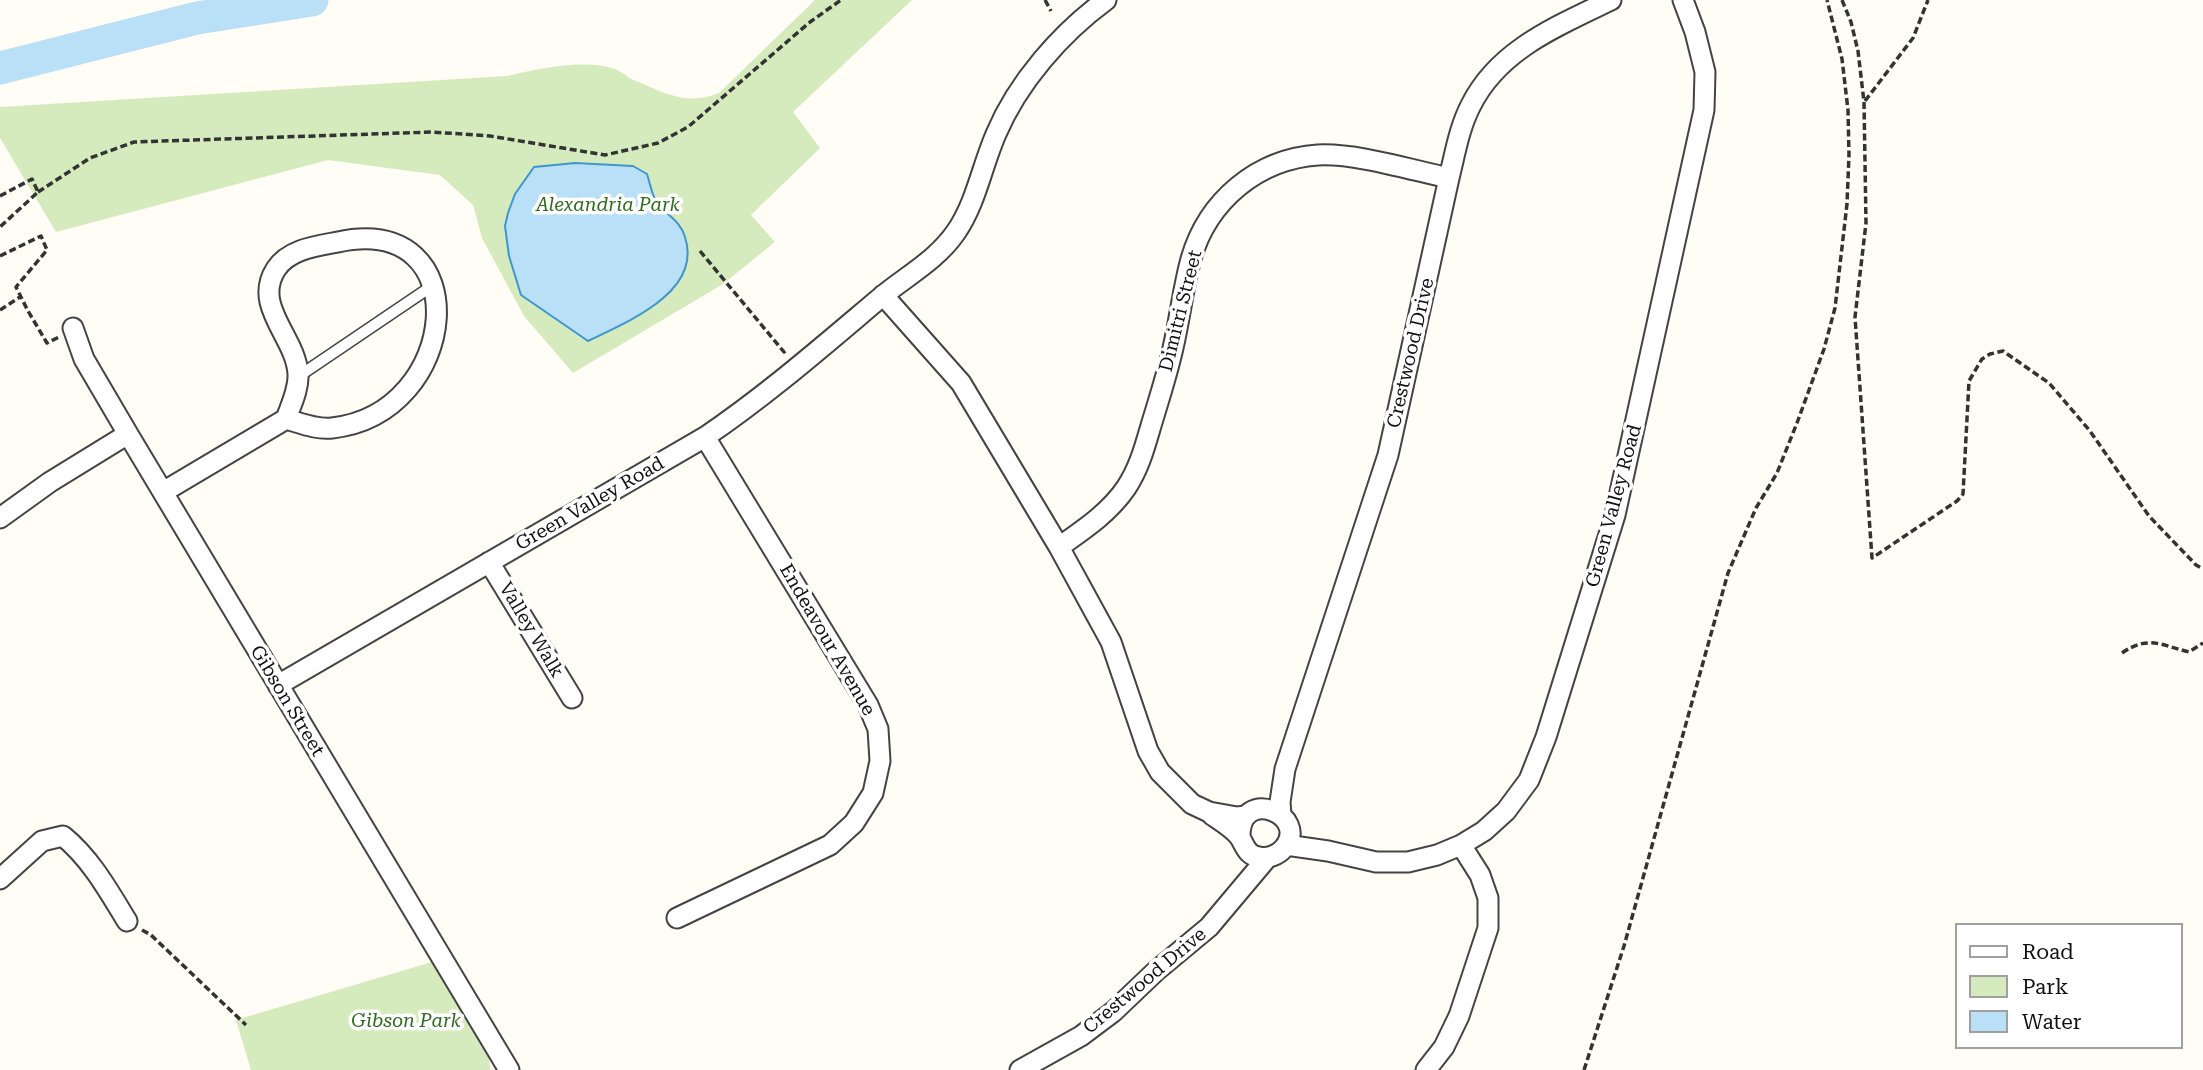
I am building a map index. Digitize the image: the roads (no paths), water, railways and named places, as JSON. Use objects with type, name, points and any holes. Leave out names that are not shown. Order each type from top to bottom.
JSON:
[{"type":"street","name":"Green Valley Road","points":[[278,685],[705,437],[770,392],[883,295],[936,257],[956,232],[974,198],[997,130],[1015,98],[1063,37],[1106,0]]},
{"type":"street","name":"Crestwood Drive","points":[[1020,1070],[1081,1036],[1113,1012],[1209,926],[1267,858],[1281,851],[1273,823],[1280,802],[1285,769],[1388,456],[1449,178],[1460,134],[1471,105],[1489,77],[1511,54],[1540,35],[1611,0]]},
{"type":"street","name":"Green Valley Road","points":[[883,295],[961,383],[1059,547],[1111,642],[1148,751],[1160,772],[1178,792],[1192,804],[1209,812],[1273,823],[1328,851],[1376,862],[1408,862],[1437,855],[1484,831],[1506,811],[1530,780],[1546,737],[1615,515],[1704,110],[1705,72],[1695,32],[1683,0]]},
{"type":"street","name":"Dimitri Street","points":[[1059,547],[1111,507],[1127,487],[1141,460],[1173,348],[1192,258],[1203,230],[1219,205],[1236,187],[1262,170],[1290,159],[1321,155],[1357,159],[1449,178]]},
{"type":"street","points":[[163,492],[286,419],[299,376],[290,343],[273,313],[269,299],[270,284],[276,270],[286,259],[314,247],[355,238],[373,238],[406,250],[419,261],[432,286],[437,314],[428,358],[417,378],[399,398],[380,412],[358,422],[331,428],[309,426],[286,419]]},
{"type":"street","name":"Gibson Street","points":[[74,328],[84,359],[509,1070]]},
{"type":"street","points":[[0,518],[50,482],[128,434]]},
{"type":"street","name":"Endeavour Avenue","points":[[677,918],[830,845],[854,823],[873,793],[880,761],[878,729],[868,705],[705,437]]},
{"type":"street","name":"Valley Walk","points":[[489,562],[572,698]]},
{"type":"street","name":"Green Valley Road","points":[[1209,812],[1260,858],[1267,858]]},
{"type":"street","name":"Crestwood Drive","points":[[1228,905],[1247,858],[1242,822],[1273,823]]},
{"type":"street","points":[[0,879],[41,841],[63,836],[93,866],[127,921]]},
{"type":"street","points":[[1426,1070],[1444,1047],[1459,1016],[1488,928],[1488,898],[1480,875],[1461,845]]},
{"type":"lane","points":[[299,376],[432,286]]},
{"type":"water","points":[[575,163],[633,166],[647,174],[656,201],[683,232],[688,256],[683,274],[673,289],[658,302],[641,314],[588,341],[521,295],[509,256],[505,226],[515,194],[534,167]]},
{"type":"waterway","points":[[0,68],[197,18],[312,0]]},
{"type":"park label","name":"Alexandria Park","points":[[608,205]]},
{"type":"park label","name":"Gibson Park","points":[[406,1021]]}]
